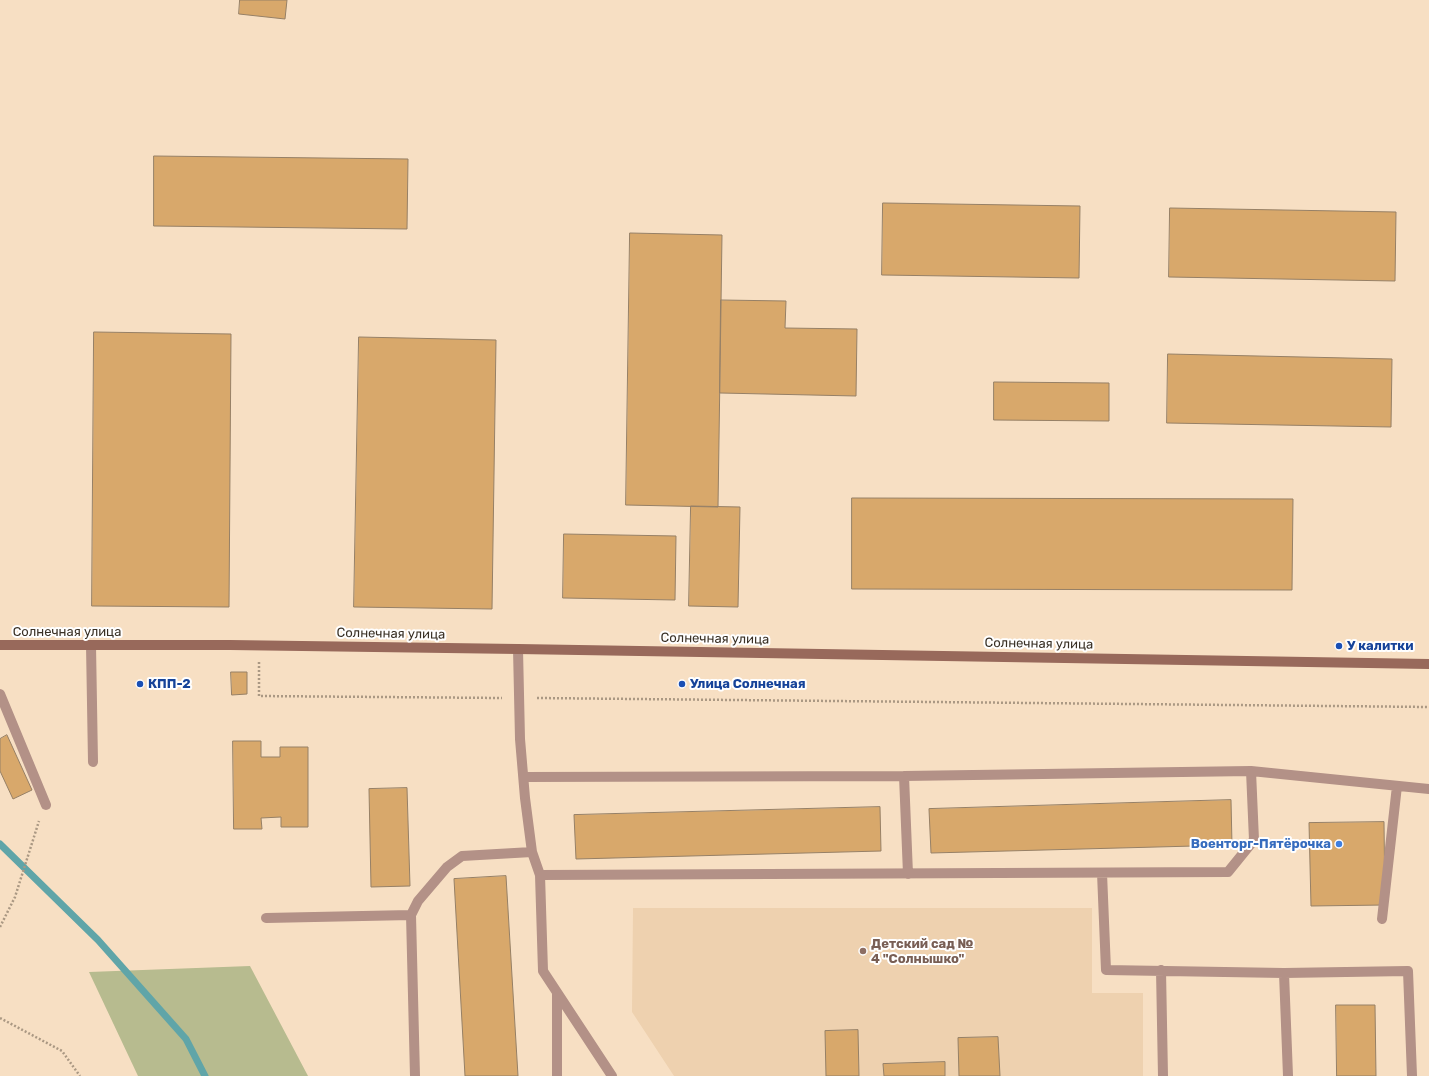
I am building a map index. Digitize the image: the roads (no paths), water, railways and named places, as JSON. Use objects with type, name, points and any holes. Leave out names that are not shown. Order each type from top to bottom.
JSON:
[{"type":"street","name":"Солнечная улица","points":[[0,645],[518,649],[1429,664]]},
{"type":"lane","points":[[90,645],[93,762]]},
{"type":"lane","points":[[518,649],[520,739],[532,852],[540,875],[543,972],[612,1076]]},
{"type":"lane","points":[[0,694],[46,805]]},
{"type":"lane","points":[[524,777],[904,776],[1251,771],[1429,789]]},
{"type":"lane","points":[[540,875],[1228,872],[1254,840],[1251,771]]},
{"type":"lane","points":[[904,776],[908,874]]},
{"type":"lane","points":[[1382,919],[1397,786]]},
{"type":"lane","points":[[415,1076],[411,915],[418,901],[447,867],[462,856],[532,852]]},
{"type":"lane","points":[[1102,873],[1106,970],[1284,973],[1408,971],[1412,1076]]},
{"type":"lane","points":[[266,918],[411,915]]},
{"type":"lane","points":[[1161,970],[1163,1076]]},
{"type":"lane","points":[[1284,973],[1288,1076]]},
{"type":"lane","points":[[557,993],[557,1076]]},
{"type":"waterway","points":[[0,844],[98,940],[186,1039],[205,1076]]},
{"type":"place","name":"У калитки","points":[[1339,646]]},
{"type":"place","name":"КПП-2","points":[[140,684]]},
{"type":"place","name":"Улица Солнечная","points":[[682,684]]},
{"type":"place","name":"Военторг-Пятёрочка","points":[[1339,844]]},
{"type":"place","name":"Детский сад № 4 \"Солнышко\"","points":[[863,951]]}]
